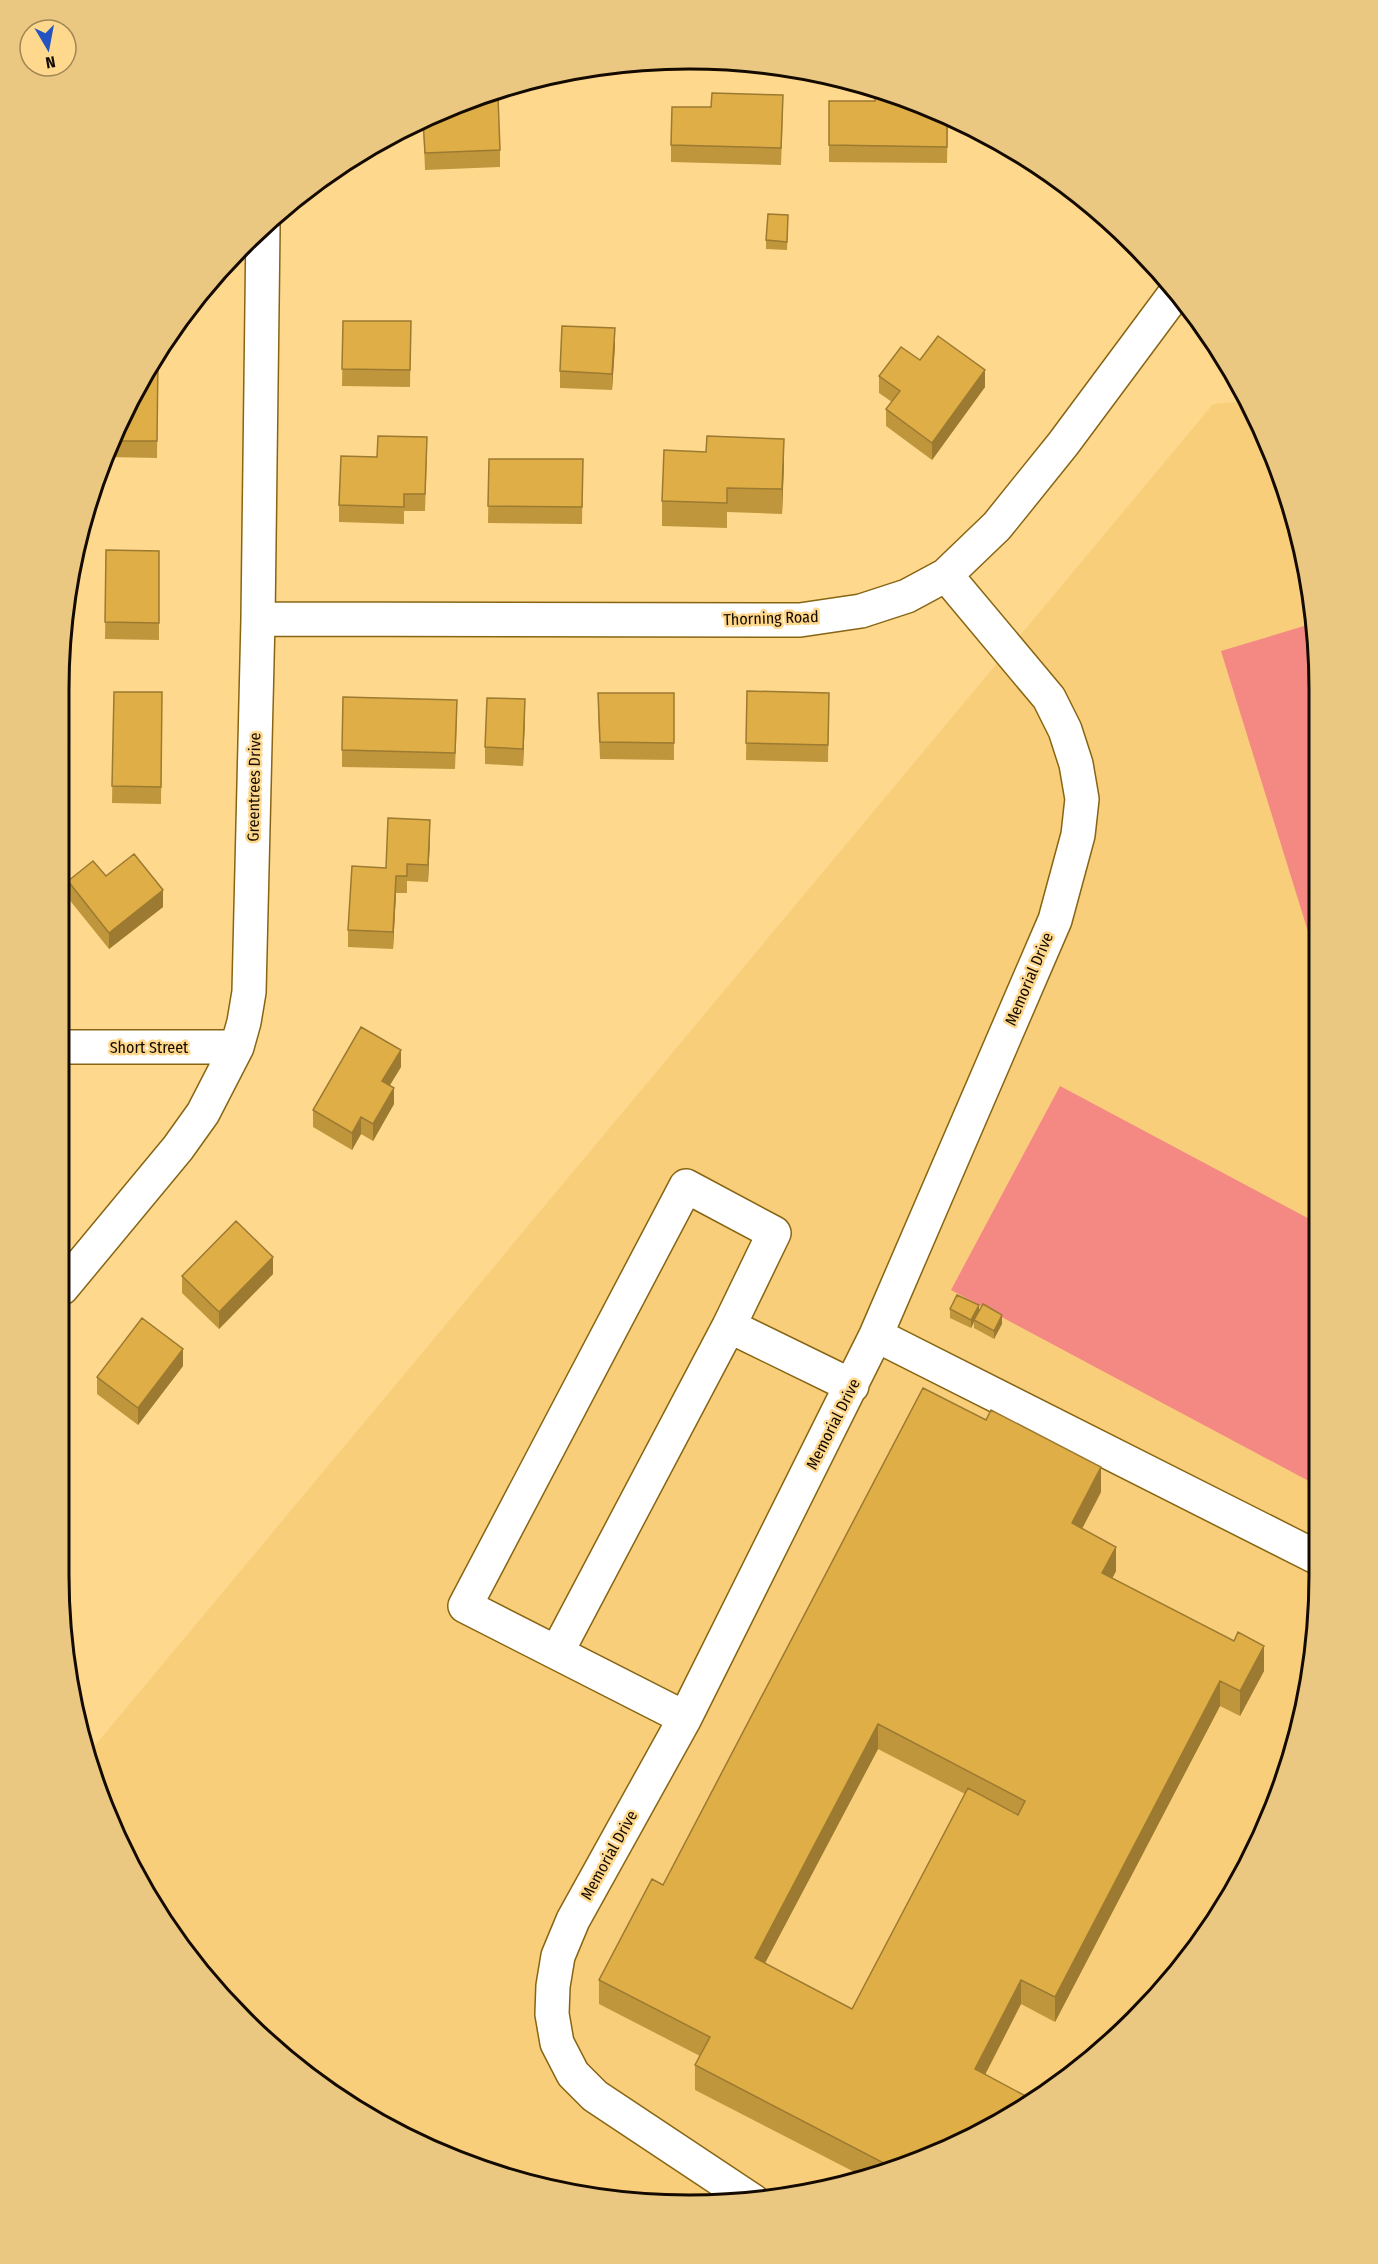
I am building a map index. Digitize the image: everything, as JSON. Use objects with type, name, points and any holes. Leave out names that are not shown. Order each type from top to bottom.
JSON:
[{"type":"street","name":"Greentrees Drive","points":[[69,1280],[178,1148],[202,1113],[237,1047],[244,1022],[249,992],[258,619],[263,240]]},
{"type":"street","name":"Thorning Road","points":[[258,619],[800,620],[861,611],[907,596],[946,575],[997,526],[1063,444],[1171,299]]},
{"type":"street","name":"Memorial Drive","points":[[741,2193],[595,2096],[573,2074],[557,2043],[552,2014],[553,1986],[558,1956],[573,1920],[684,1718],[852,1386],[1055,920],[1078,835],[1082,799],[1076,764],[1065,730],[1048,698],[946,575]]},
{"type":"street","name":"Short Street","points":[[69,1047],[237,1047]]},
{"type":"street","points":[[557,1652],[729,1326],[774,1233],[686,1186],[465,1606],[684,1718]]},
{"type":"street","points":[[729,1326],[852,1386]]},
{"type":"street","points":[[876,1335],[1309,1553]]},
{"type":"shaded area","points":[[1238,402],[1262,452],[1288,529],[1304,608],[1308,648],[1308,1616],[1304,1656],[1288,1735],[1262,1812],[1226,1885],[1205,1919],[1155,1984],[1127,2013],[1098,2041],[1033,2091],[999,2112],[926,2148],[849,2174],[810,2183],[730,2194],[689,2195],[648,2194],[568,2183],[529,2174],[452,2148],[379,2112],[345,2091],[280,2041],[223,1984],[173,1919],[152,1885],[116,1812],[94,1747],[1213,404]]},
{"type":"shaded area","points":[[1306,625],[1309,689],[1309,935],[1221,651]]},
{"type":"shaded area","points":[[1060,1086],[1309,1219],[1309,1481],[951,1290]]},
{"type":"building","points":[[712,93],[783,95],[781,148],[671,145],[672,107],[711,107]]},
{"type":"building","points":[[875,98],[888,102],[947,126],[947,147],[829,145],[829,101],[875,101]]},
{"type":"building","points":[[498,99],[500,150],[425,153],[424,129]]},
{"type":"building","points":[[768,214],[788,215],[787,242],[766,240]]},
{"type":"building","points":[[343,321],[411,321],[410,370],[342,369]]},
{"type":"building","points":[[562,326],[615,328],[612,374],[560,371]]},
{"type":"building","points":[[938,336],[985,370],[932,443],[886,409],[900,391],[879,376],[901,347],[920,360]]},
{"type":"building","points":[[158,370],[157,441],[121,441]]},
{"type":"building","points":[[378,436],[427,437],[425,494],[404,494],[404,507],[339,505],[341,456],[377,457]]},
{"type":"building","points":[[707,436],[784,439],[782,489],[727,488],[727,503],[662,501],[664,450],[706,452]]},
{"type":"building","points":[[489,459],[583,459],[582,507],[488,506]]},
{"type":"building","points":[[106,550],[159,551],[159,623],[105,622]]},
{"type":"building","points":[[747,691],[829,693],[828,745],[746,743]]},
{"type":"building","points":[[114,692],[162,692],[161,787],[112,786]]},
{"type":"building","points":[[598,693],[674,693],[674,743],[600,742]]},
{"type":"building","points":[[343,697],[457,700],[455,753],[342,750]]},
{"type":"building","points":[[487,698],[525,699],[523,749],[485,747]]},
{"type":"building","points":[[388,818],[430,820],[428,865],[407,864],[407,876],[396,876],[393,932],[348,930],[352,866],[386,868]]},
{"type":"building","points":[[134,854],[163,890],[109,933],[69,882],[93,861],[106,876]]},
{"type":"building","points":[[361,1027],[401,1050],[382,1081],[394,1088],[373,1124],[361,1117],[352,1133],[313,1110]]},
{"type":"building","points":[[236,1221],[273,1257],[219,1312],[182,1276]]},
{"type":"building","points":[[957,1295],[979,1305],[971,1320],[950,1309]]},
{"type":"building","points":[[983,1304],[1002,1315],[994,1331],[974,1320]]},
{"type":"building","points":[[142,1318],[183,1349],[138,1408],[97,1377]]},
{"type":"building","points":[[923,1388],[986,1420],[991,1410],[1101,1467],[1072,1523],[1116,1547],[1102,1573],[1234,1641],[1238,1632],[1264,1646],[1240,1691],[1220,1681],[1055,1997],[1021,1980],[975,2069],[1025,2096],[963,2131],[926,2148],[884,2163],[695,2065],[710,2037],[599,1980],[652,1879],[663,1885]],"holes":[[[878,1724],[1025,1801],[1018,1815],[968,1788],[852,2009],[755,1958]]]}]
